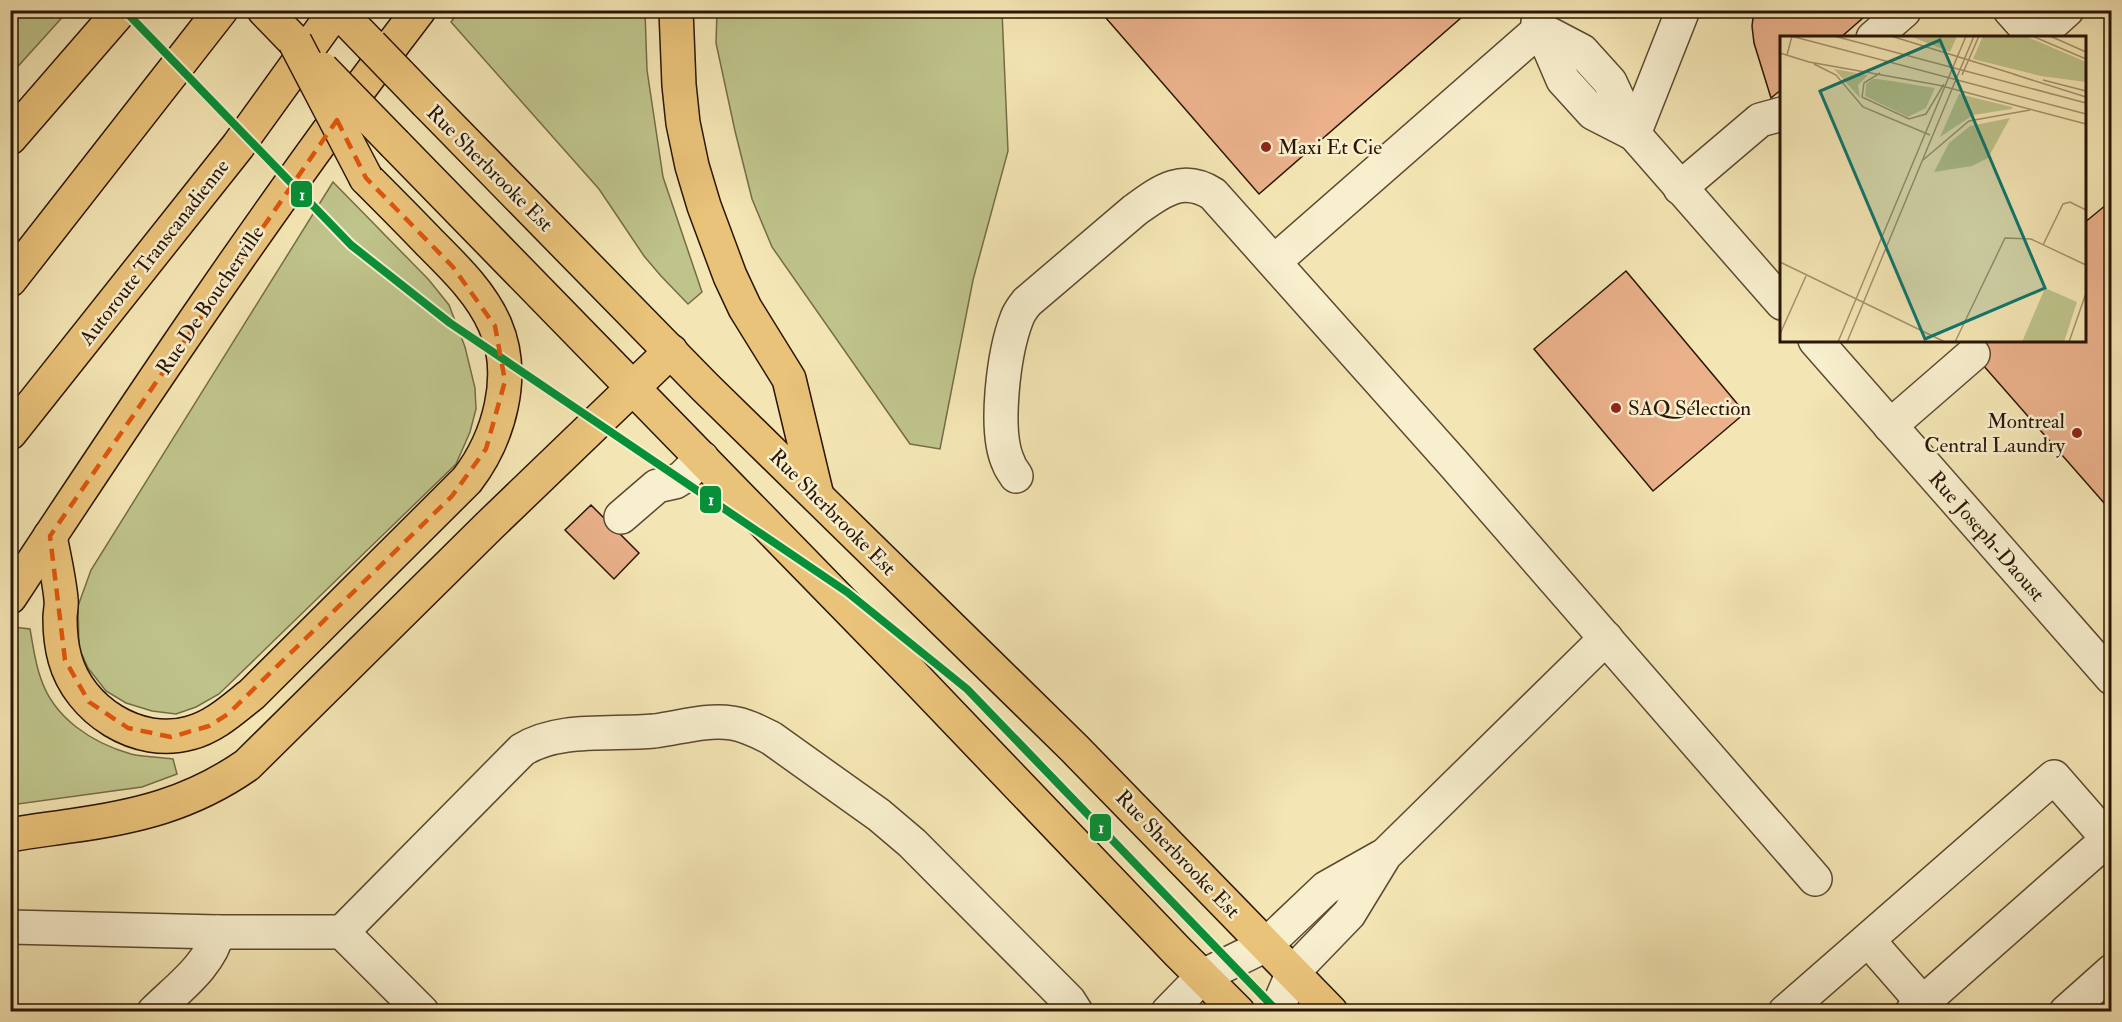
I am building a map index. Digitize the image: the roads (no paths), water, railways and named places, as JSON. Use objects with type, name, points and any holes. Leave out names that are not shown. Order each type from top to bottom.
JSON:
[{"type":"main road","points":[[10,138],[121,10]]},
{"type":"main road","points":[[10,280],[221,10]]},
{"type":"main road","points":[[264,10],[1238,1011]]},
{"type":"main road","name":"Rue Sherbrooke Est","points":[[337,10],[671,351],[1074,748],[1331,1011]]},
{"type":"main road","name":"Autoroute Transcanadienne","points":[[10,434],[238,146],[337,10]]},
{"type":"main road","points":[[353,10],[371,45]]},
{"type":"main road","name":"Rue De Boucherville","points":[[10,597],[276,205],[419,10]]},
{"type":"main road","points":[[676,10],[683,123],[701,196],[740,298],[789,379],[817,496]]},
{"type":"main road","points":[[50,536],[62,601],[61,639],[65,660],[75,683],[89,702],[108,718],[128,728],[171,736],[190,733],[209,726],[252,694],[467,480],[478,466],[500,412],[504,381],[504,368],[495,326],[476,292],[366,178],[295,42]]},
{"type":"main road","points":[[10,835],[119,818],[168,805],[203,792],[247,765],[671,351]]},
{"type":"street","points":[[1634,134],[1683,10]]},
{"type":"street","points":[[2010,10],[2034,36]]},
{"type":"street","points":[[2038,36],[2067,10]]},
{"type":"street","points":[[1875,36],[1904,11]]},
{"type":"street","points":[[1274,262],[1538,20],[1582,51],[1610,82],[1634,134],[1780,301]]},
{"type":"street","points":[[1680,188],[1760,120],[1780,115]]},
{"type":"street","points":[[1016,476],[1008,464],[1003,446],[1001,420],[1006,362],[1011,334],[1018,315],[1027,302],[1135,210],[1161,192],[1177,185],[1204,188],[1213,194],[1274,262],[1815,879]]},
{"type":"street","name":"Rue Joseph-Daoust","points":[[1817,342],[2112,678]]},
{"type":"street","points":[[1890,426],[1973,354]]},
{"type":"street","points":[[621,517],[657,486],[675,482],[683,477],[702,458]]},
{"type":"street","points":[[1276,1011],[1293,972],[1349,914],[1385,855],[1606,638]]},
{"type":"street","points":[[342,932],[522,750],[530,745],[582,734],[654,731],[718,722],[734,723],[771,738],[879,815],[912,843],[1069,1001],[1076,1011]]},
{"type":"street","points":[[1785,1011],[2054,777],[2108,839],[1922,1008],[1868,940]]},
{"type":"street","points":[[1168,1011],[1203,976],[1266,945],[1326,888],[1385,855]]},
{"type":"street","points":[[10,927],[218,932],[342,932],[423,1011]]},
{"type":"street","points":[[154,1011],[203,964],[211,954],[218,932]]},
{"type":"street","points":[[2066,1011],[2112,971]]},
{"type":"place","name":"Maxi Et Cie","points":[[1266,147]]},
{"type":"place","name":"SAQ Sélection","points":[[1616,408]]},
{"type":"place","name":"Montreal Central Laundry","points":[[2077,433]]}]
